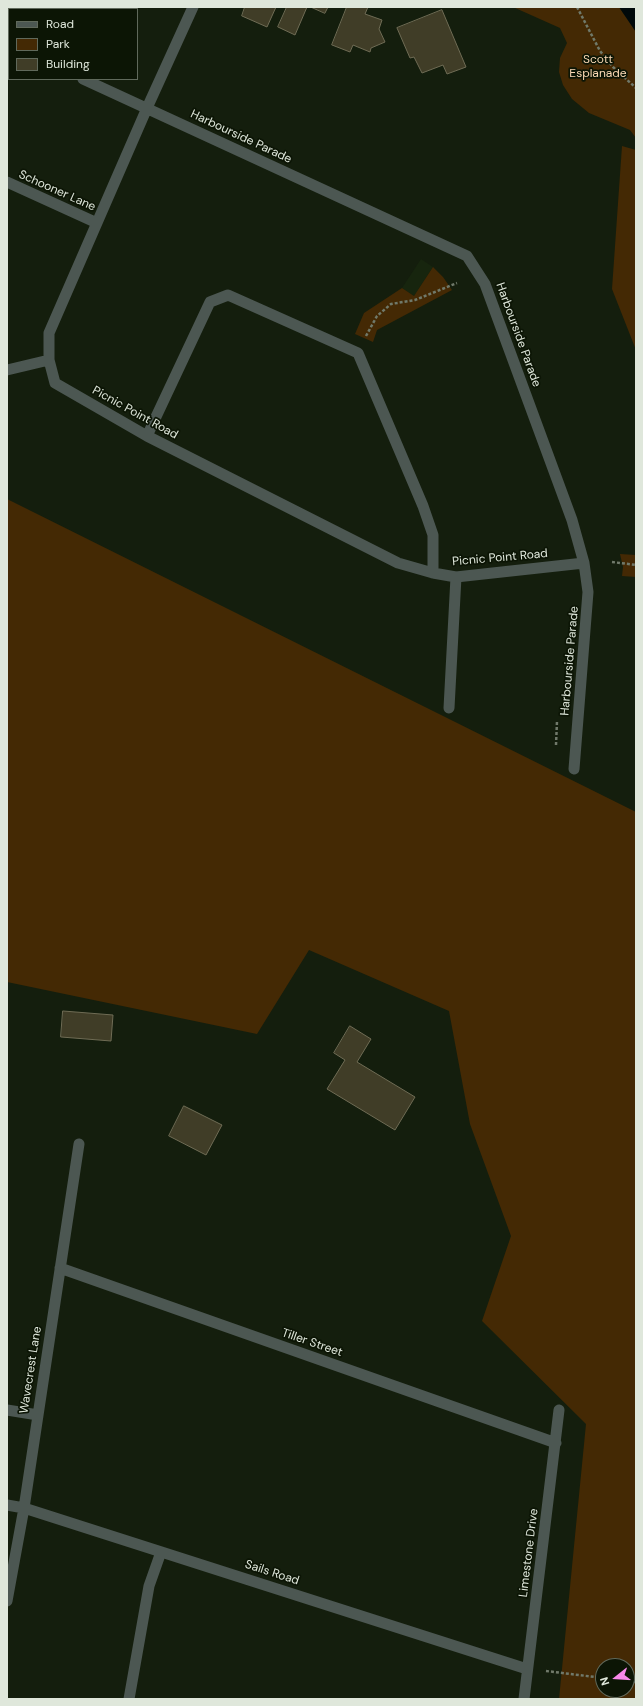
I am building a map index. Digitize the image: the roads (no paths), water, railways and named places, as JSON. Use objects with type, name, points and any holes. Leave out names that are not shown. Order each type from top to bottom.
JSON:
[{"type":"street","name":"Picnic Point Road","points":[[193,7],[96,223],[49,333],[49,360],[55,383],[147,436],[398,563],[433,573],[456,577],[584,563]]},
{"type":"street","name":"Harbourside Parade","points":[[85,80],[467,256],[485,284],[572,520],[584,563],[588,592],[574,769]]},
{"type":"street","name":"Schooner Lane","points":[[7,182],[96,223]]},
{"type":"street","points":[[147,436],[210,302],[228,295],[358,353],[426,513],[433,535],[433,573]]},
{"type":"street","points":[[7,370],[49,360]]},
{"type":"street","points":[[449,708],[456,577]]},
{"type":"street","name":"Wavecrest Lane","points":[[7,1601],[24,1508],[79,1144]]},
{"type":"street","name":"Tiller Street","points":[[60,1268],[556,1442]]},
{"type":"street","points":[[7,1410],[38,1415]]},
{"type":"street","name":"Limestone Drive","points":[[524,1699],[559,1410]]},
{"type":"street","name":"Sails Road","points":[[7,1505],[24,1508],[527,1669]]},
{"type":"street","points":[[129,1699],[149,1586],[161,1552]]},
{"type":"park label","name":"Scott Esplanade","points":[[598,67]]}]
